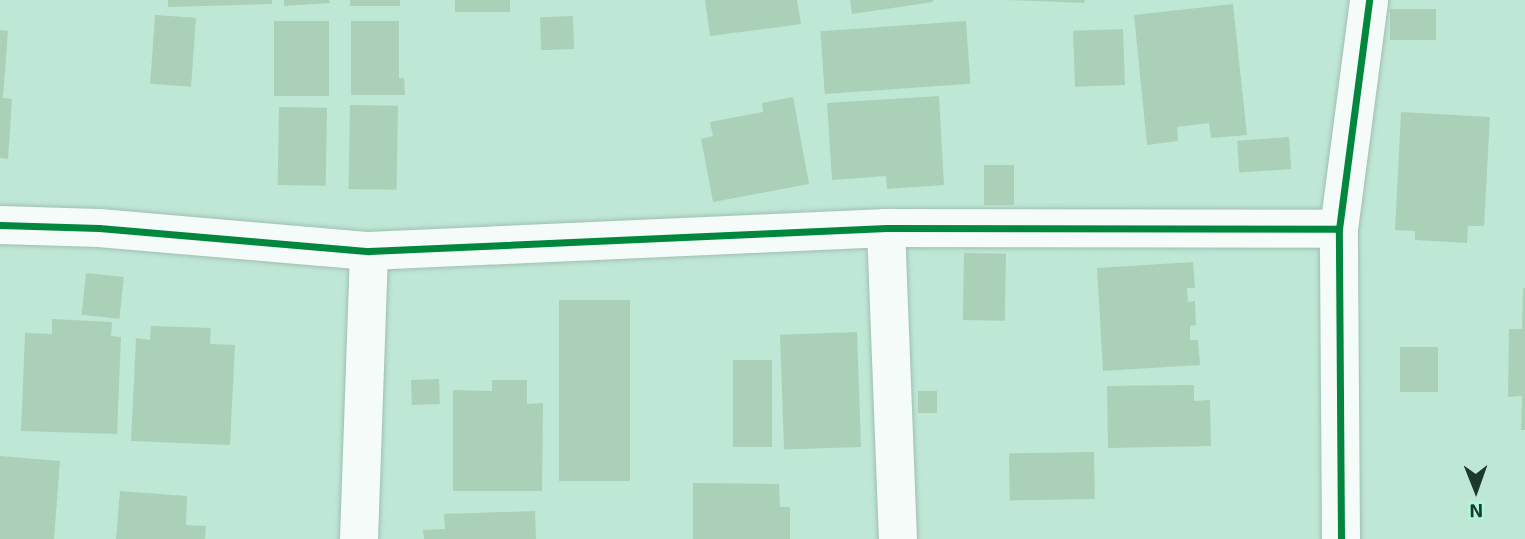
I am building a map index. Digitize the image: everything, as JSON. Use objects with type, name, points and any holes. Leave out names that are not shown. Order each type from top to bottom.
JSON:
[{"type":"street","points":[[1340,539],[1339,229],[1367,1]]},
{"type":"street","points":[[0,225],[99,228],[369,251],[886,228],[1339,229]]},
{"type":"street","points":[[886,228],[898,539]]},
{"type":"street","points":[[359,539],[369,251]]},
{"type":"building","points":[[168,0],[272,0],[272,4],[168,7]]},
{"type":"building","points":[[284,0],[329,0],[330,3],[284,6]]},
{"type":"building","points":[[350,0],[400,0],[400,6],[350,6]]},
{"type":"building","points":[[455,0],[510,0],[510,12],[455,12]]},
{"type":"building","points":[[705,0],[797,0],[801,24],[710,36]]},
{"type":"building","points":[[850,0],[933,0],[933,2],[852,14]]},
{"type":"building","points":[[1007,0],[1085,0],[1084,3]]},
{"type":"building","points":[[1233,4],[1247,135],[1211,138],[1209,123],[1177,127],[1178,141],[1147,145],[1134,15]]},
{"type":"building","points":[[1390,9],[1436,9],[1436,40],[1390,40]]},
{"type":"building","points":[[155,15],[196,18],[191,87],[150,84]]},
{"type":"building","points":[[573,16],[574,49],[541,50],[540,17]]},
{"type":"building","points":[[274,21],[329,21],[329,96],[274,96]]},
{"type":"building","points":[[351,21],[399,21],[399,78],[404,78],[405,95],[351,95]]},
{"type":"building","points":[[966,21],[970,84],[825,94],[820,31]]},
{"type":"building","points":[[1123,29],[1125,85],[1075,87],[1073,31]]},
{"type":"building","points":[[0,30],[8,31],[3,98],[12,99],[8,159],[0,158]]},
{"type":"building","points":[[939,96],[944,185],[887,189],[886,176],[832,180],[827,103]]},
{"type":"building","points":[[793,97],[809,184],[713,202],[701,139],[713,136],[710,122],[763,112],[762,103]]},
{"type":"building","points":[[350,105],[398,106],[397,190],[349,189]]},
{"type":"building","points":[[279,107],[327,108],[326,186],[278,185]]},
{"type":"building","points":[[1401,112],[1490,117],[1484,226],[1468,226],[1467,243],[1415,240],[1415,231],[1395,230]]},
{"type":"building","points":[[1289,137],[1291,169],[1239,173],[1237,141]]},
{"type":"building","points":[[984,165],[1014,165],[1014,205],[984,205]]},
{"type":"building","points":[[964,253],[1006,254],[1005,321],[963,320]]},
{"type":"building","points":[[1193,262],[1195,288],[1187,288],[1188,302],[1195,301],[1196,325],[1190,326],[1190,340],[1198,340],[1200,365],[1103,371],[1097,268]]},
{"type":"building","points":[[86,273],[124,277],[119,319],[82,315]]},
{"type":"building","points":[[1523,288],[1525,430],[1521,430],[1522,396],[1508,397],[1509,329],[1522,329]]},
{"type":"building","points":[[559,300],[630,300],[630,481],[559,481]]},
{"type":"building","points":[[52,319],[112,322],[111,336],[121,337],[117,434],[21,431],[25,333],[52,334]]},
{"type":"building","points":[[151,326],[211,328],[210,344],[235,345],[230,445],[131,441],[136,338],[150,340]]},
{"type":"building","points":[[857,332],[861,447],[784,450],[780,335]]},
{"type":"building","points":[[1400,347],[1438,347],[1438,392],[1400,392]]},
{"type":"building","points":[[733,360],[772,360],[772,447],[733,447]]},
{"type":"building","points":[[439,379],[440,404],[412,405],[411,380]]},
{"type":"building","points":[[492,380],[527,380],[527,404],[543,403],[542,491],[453,491],[453,390],[492,391]]},
{"type":"building","points":[[1194,385],[1194,401],[1210,400],[1211,446],[1108,448],[1107,386]]},
{"type":"building","points":[[918,391],[937,391],[937,413],[918,413]]},
{"type":"building","points":[[1094,452],[1095,499],[1010,500],[1009,453]]},
{"type":"building","points":[[0,456],[60,461],[54,539],[0,539]]},
{"type":"building","points":[[693,483],[779,484],[780,507],[790,507],[790,539],[693,539]]},
{"type":"building","points":[[120,491],[187,496],[186,525],[206,526],[205,539],[116,539]]},
{"type":"building","points":[[535,511],[536,539],[424,539],[423,530],[445,529],[444,514]]},
{"type":"cycle path","points":[[1341,539],[1339,229],[1369,0]]},
{"type":"cycle path","points":[[0,225],[99,228],[369,251],[886,228],[1339,229]]}]
